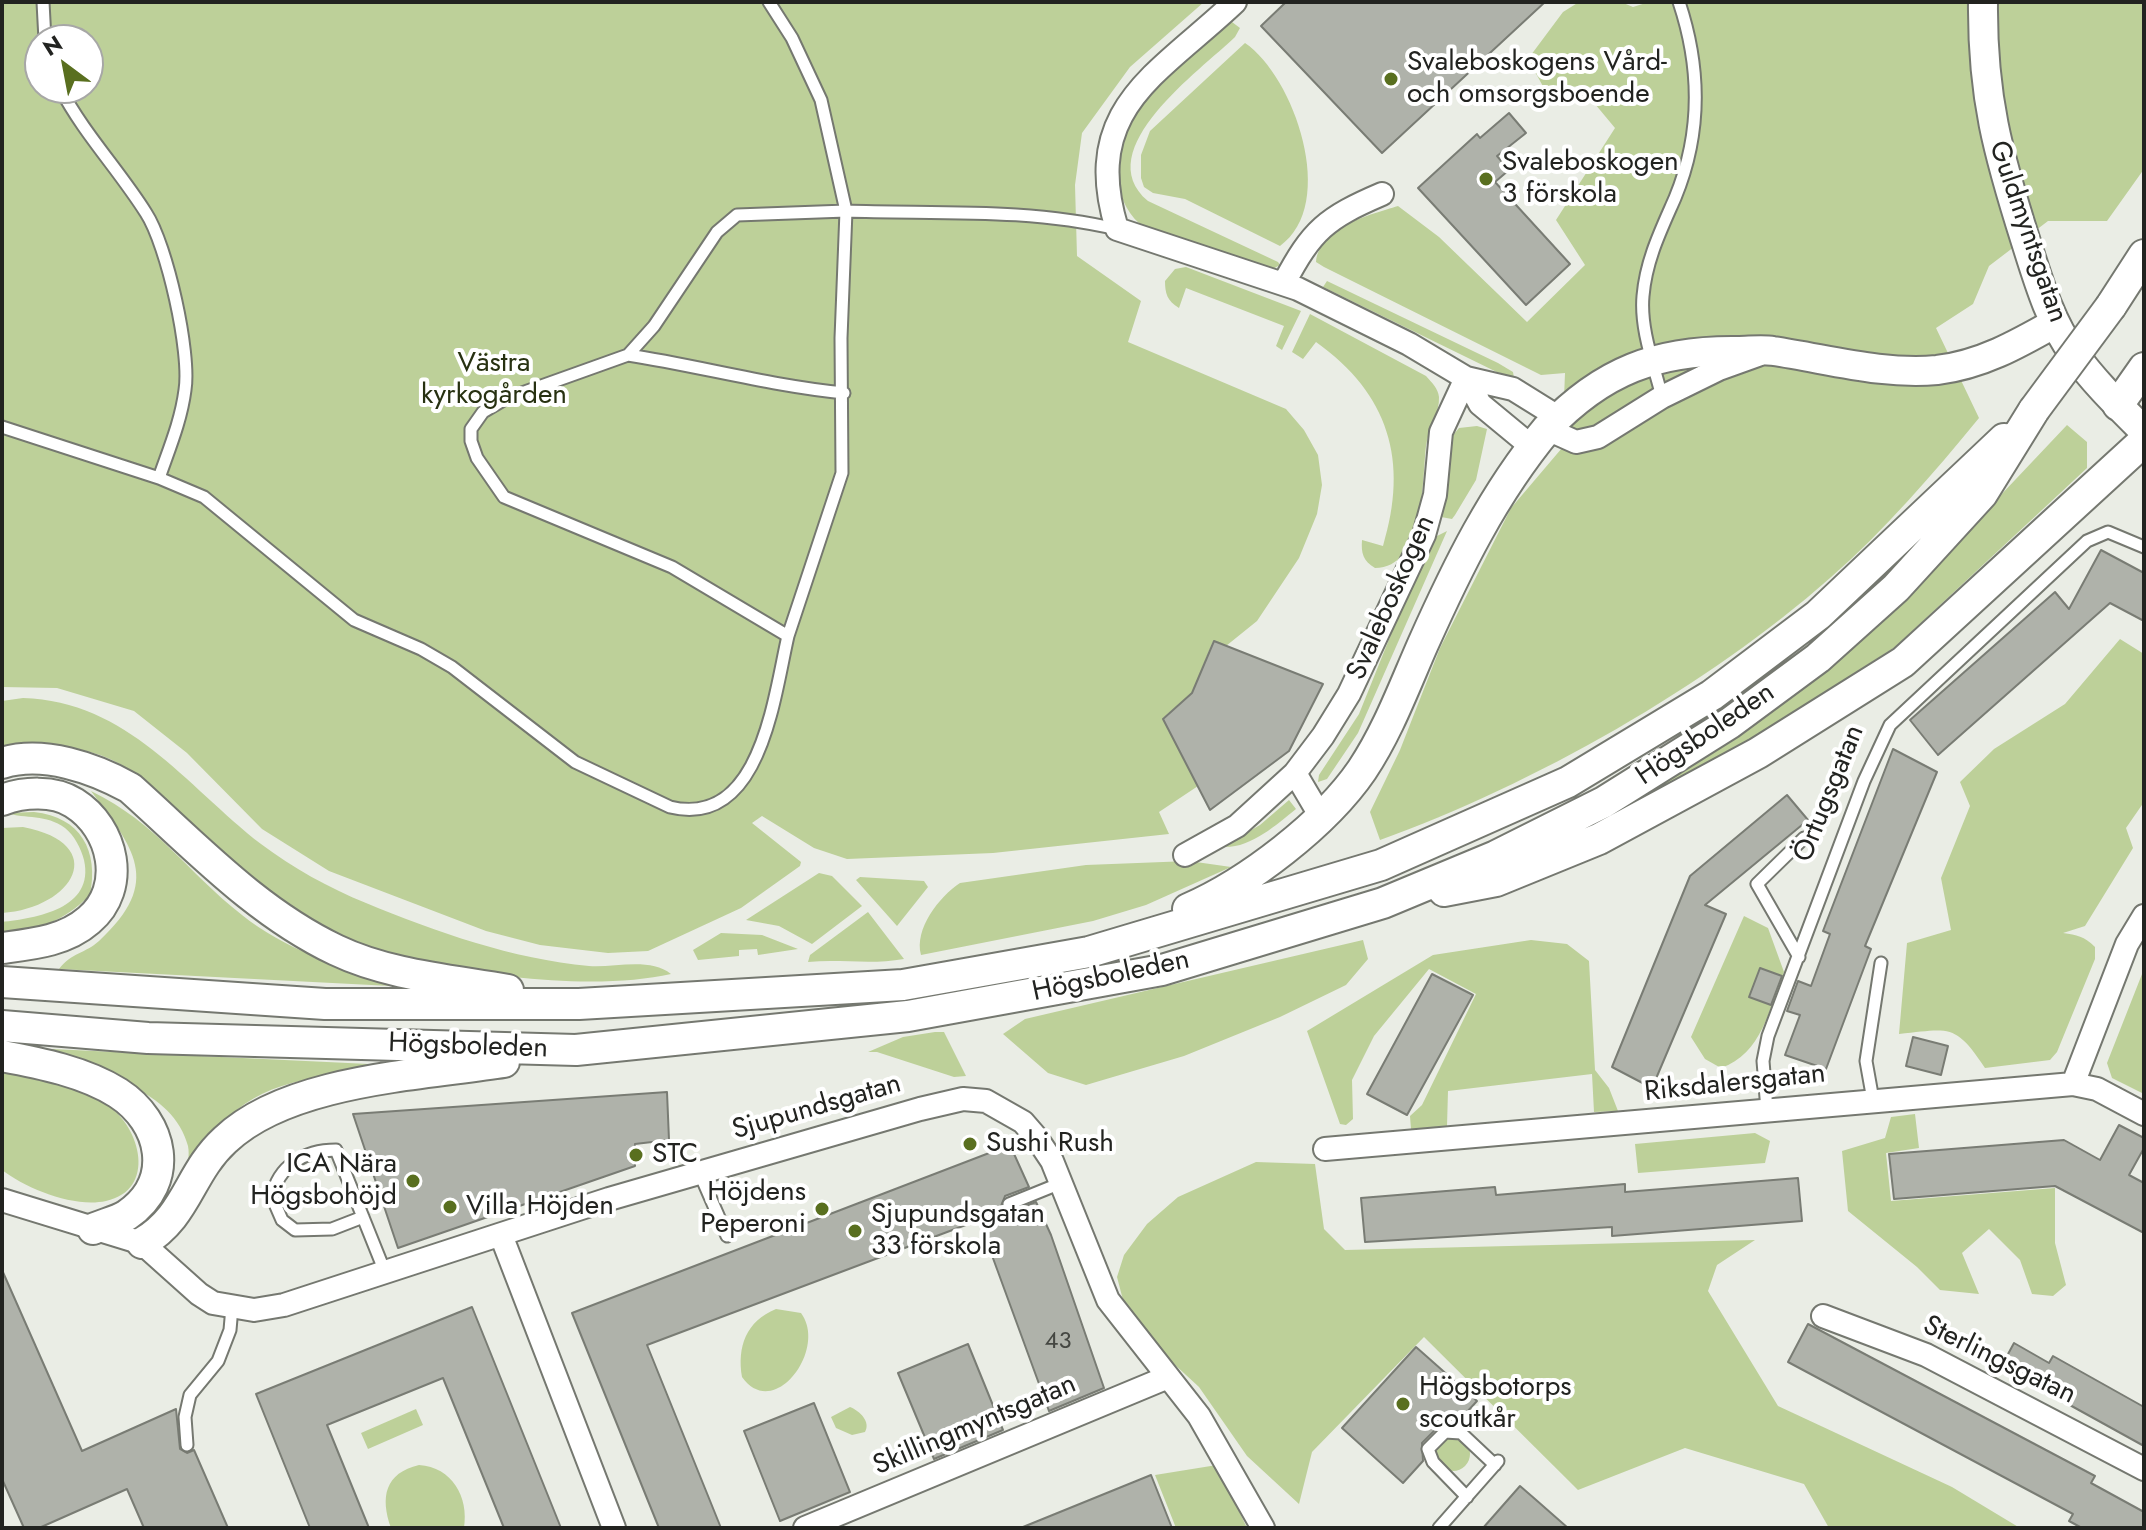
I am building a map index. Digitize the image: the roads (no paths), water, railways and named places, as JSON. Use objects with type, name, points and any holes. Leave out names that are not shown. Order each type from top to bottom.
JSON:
[{"type":"main road","name":"Högsboleden","points":[[2,1026],[148,1038],[576,1050],[908,1016],[1162,970],[1383,903],[1496,856],[1604,802],[1730,723],[1818,658],[1896,588],[1982,494],[2034,410],[2111,306],[2144,255]]},
{"type":"main road","points":[[2118,405],[2144,368]]},
{"type":"main road","name":"Högsboleden","points":[[2,982],[325,1004],[579,1004],[903,985],[1089,952],[1381,865],[1568,782],[1712,695],[1818,615],[2034,410]]},
{"type":"main road","points":[[1089,952],[1208,900],[1321,817],[1361,772],[1377,745],[1486,513],[1546,431]]},
{"type":"main road","points":[[1383,903],[1496,881],[1599,839],[1758,753],[1903,662],[2144,441]]},
{"type":"main road","points":[[2,763],[59,762],[110,777],[130,788],[250,896],[336,950],[374,964],[579,1004]]},
{"type":"main road","points":[[2,800],[40,794],[74,803],[94,822],[107,845],[113,868],[109,892],[99,910],[81,926],[46,941],[2,948]]},
{"type":"main road","points":[[142,1243],[169,1225],[198,1172],[224,1140],[263,1111],[319,1092],[576,1050]]},
{"type":"main road","points":[[2,1056],[100,1082],[142,1112],[157,1139],[160,1167],[151,1187],[127,1215],[93,1229]]},
{"type":"street","points":[[1235,2],[1121,110],[1107,149],[1106,178],[1117,229],[1284,283],[1409,344],[1466,378],[1513,389],[1546,431]]},
{"type":"street","name":"Guldmyntsgatan","points":[[1983,2],[1986,84],[1995,144],[2055,323],[2073,354],[2144,431]]},
{"type":"street","points":[[1284,283],[1315,232],[1350,208],[1382,194]]},
{"type":"street","points":[[1546,431],[1601,383],[1653,360],[1699,351],[1770,350],[1828,362],[1937,370],[2006,350],[2055,323]]},
{"type":"street","points":[[1466,378],[1480,404],[1576,442],[1598,437],[1662,397],[1719,369],[1770,350]]},
{"type":"street","name":"Svaleboskogen","points":[[1185,855],[1237,826],[1295,773],[1349,694],[1424,535],[1435,495],[1441,432],[1466,378]]},
{"type":"street","points":[[1295,773],[1321,817]]},
{"type":"street","points":[[2073,1084],[2127,944],[2144,916]]},
{"type":"street","name":"Riksdalersgatan","points":[[1325,1149],[2073,1084],[2097,1089],[2144,1114]]},
{"type":"street","name":"Sjupundsgatan","points":[[142,1243],[199,1294],[232,1307],[254,1310],[284,1305],[700,1174],[963,1099],[986,1101],[1023,1122],[1052,1161],[1108,1300],[1199,1416],[1263,1528]]},
{"type":"street","points":[[2,1200],[142,1243]]},
{"type":"street","points":[[501,1235],[614,1528]]},
{"type":"street","name":"Sterlingsgatan","points":[[1823,1316],[1926,1355],[2144,1469]]},
{"type":"street","name":"Skillingmyntsgatan","points":[[805,1528],[1168,1377]]},
{"type":"lane","points":[[43,2],[44,24]]},
{"type":"lane","points":[[2,427],[159,478],[204,497],[354,620],[421,649],[452,667],[575,762],[670,807],[683,810],[716,803],[743,782],[769,718],[788,636],[842,473],[844,393],[841,338],[846,211],[821,100],[792,38],[769,2]]},
{"type":"lane","points":[[1662,397],[1643,310],[1646,272],[1681,180],[1696,124],[1695,72],[1679,2]]},
{"type":"lane","points":[[69,104],[92,142],[148,217],[162,249],[186,366],[178,427],[159,478]]},
{"type":"lane","points":[[628,355],[654,326],[717,232],[737,215],[846,211],[1017,216],[1080,220],[1117,229]]},
{"type":"lane","points":[[788,636],[672,567],[504,497],[485,473],[471,441],[471,429],[483,412],[534,387],[628,355],[704,366],[786,387],[844,393]]},
{"type":"lane","name":"Örtugsgatan","points":[[1767,1110],[1763,1061],[1768,1036],[1864,781],[1881,741],[1899,714],[2087,541],[2108,532],[2144,547]]},
{"type":"lane","points":[[1799,957],[1757,884],[1804,838]]},
{"type":"lane","points":[[1873,1100],[1866,1061],[1881,963]]},
{"type":"lane","points":[[363,1217],[332,1229],[295,1230],[282,1220],[272,1197],[281,1171],[303,1158],[336,1150],[386,1273]]},
{"type":"lane","points":[[700,1174],[727,1236]]},
{"type":"lane","points":[[1009,1204],[1061,1183]]},
{"type":"lane","points":[[187,1445],[185,1417],[190,1395],[218,1361],[230,1330],[232,1307]]},
{"type":"lane","points":[[1439,1528],[1467,1497],[1497,1463],[1461,1433],[1445,1432],[1428,1449],[1433,1462],[1467,1497]]},
{"type":"place","name":"Svaleboskogens Vård- och omsorgsboende","points":[[1391,79]]},
{"type":"place","name":"Svaleboskogen 3 förskola","points":[[1486,179]]},
{"type":"place","name":"Sushi Rush","points":[[970,1144]]},
{"type":"place","name":"STC","points":[[636,1155]]},
{"type":"place","name":"ICA Nära Högsbohöjd","points":[[413,1181]]},
{"type":"place","name":"Villa Höjden","points":[[450,1207]]},
{"type":"place","name":"Höjdens Peperoni","points":[[822,1209]]},
{"type":"place","name":"Sjupundsgatan 33 förskola","points":[[855,1231]]},
{"type":"place","name":"Högsbotorps scoutkår","points":[[1403,1404]]},
{"type":"park label","name":"Västra kyrkogården","points":[[494,380]]}]
